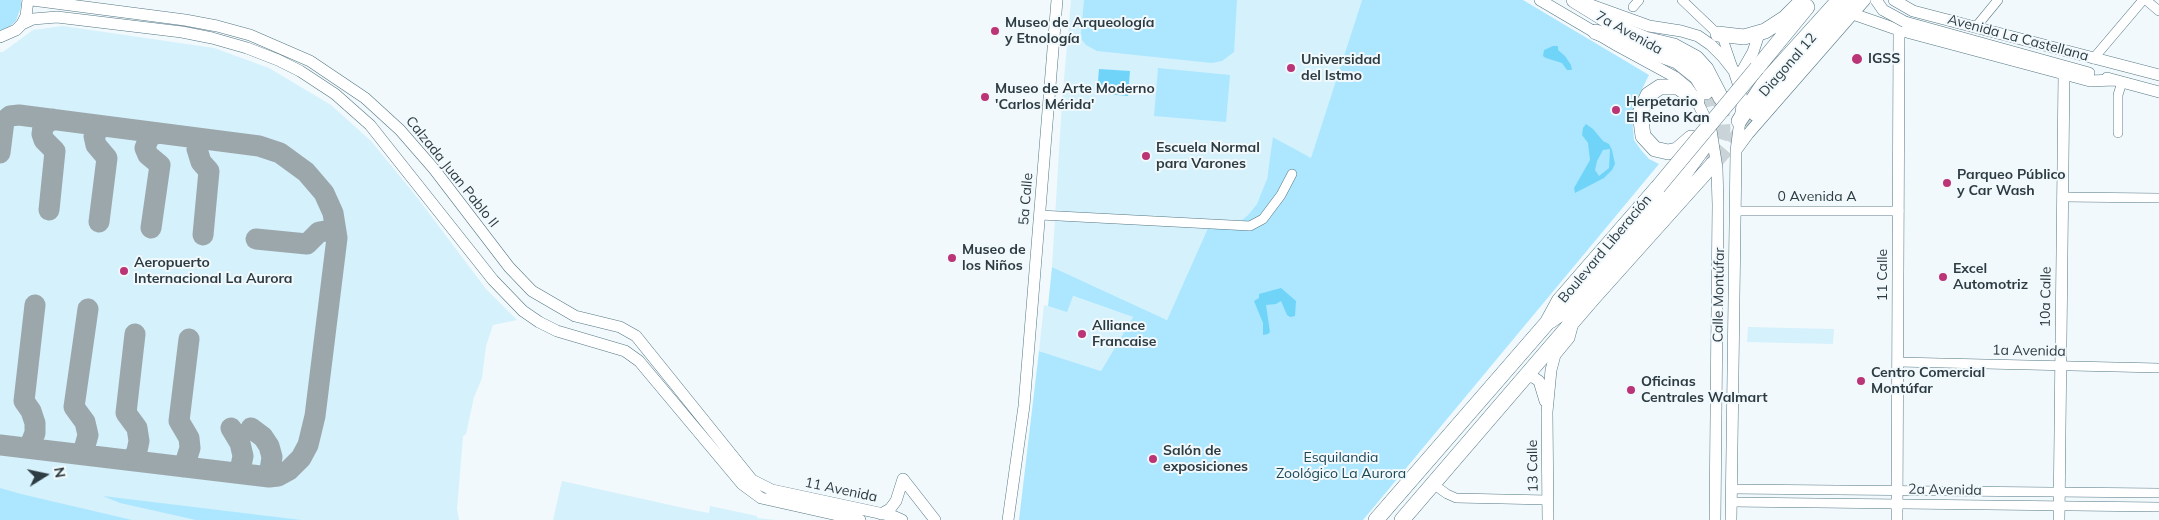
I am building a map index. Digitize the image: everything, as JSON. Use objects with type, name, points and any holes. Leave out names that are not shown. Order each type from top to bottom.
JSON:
[{"type":"highway","points":[[1574,0],[1621,29],[1646,39],[1674,46],[1691,54],[1706,69],[1721,98]]},
{"type":"highway","points":[[1718,34],[1744,37],[1758,34],[1777,24],[1804,0]]},
{"type":"highway","name":"Boulevard Liberación","points":[[1376,520],[1547,324],[1559,301],[1658,187],[1813,0]]},
{"type":"highway","points":[[1740,121],[1764,83],[1840,0]]},
{"type":"highway","points":[[1756,114],[1852,7]]},
{"type":"highway","points":[[1596,32],[1677,61],[1697,77],[1701,96]]},
{"type":"highway","points":[[1701,96],[1678,87],[1660,87],[1648,95],[1640,113],[1643,136],[1655,149],[1668,152],[1677,150],[1691,138],[1740,82],[1760,65]]},
{"type":"highway","points":[[1547,324],[1567,309],[1660,207],[1706,144]]},
{"type":"highway","name":"Boulevard Liberación","points":[[1402,520],[1574,320],[1711,165]]},
{"type":"main road","points":[[0,37],[16,30],[22,24],[30,0]]},
{"type":"main road","name":"Calzada Juan Pablo II","points":[[30,0],[185,20],[217,26],[250,35],[286,50],[337,78],[387,117],[414,145],[520,280],[532,291],[575,316],[620,327],[636,336],[744,471],[752,480],[772,490]]},
{"type":"main road","name":"5a Calle","points":[[1008,520],[1024,406],[1057,0]]},
{"type":"main road","name":"7a Avenida","points":[[1540,0],[1596,32]]},
{"type":"main road","name":"7a Avenida","points":[[1578,0],[1649,26],[1698,36],[1717,50],[1735,76]]},
{"type":"main road","name":"Diagonal 12","points":[[1736,151],[1852,7],[1865,0]]},
{"type":"main road","name":"Avenida La Castellana","points":[[1876,0],[1883,10],[1902,26],[2090,81],[2118,81]]},
{"type":"main road","points":[[1880,24],[1884,0]]},
{"type":"main road","name":"Avenida La Castellana","points":[[1894,0],[1913,11],[2159,75]]},
{"type":"main road","name":"Avenida La Castellana","points":[[1852,7],[1880,24],[1902,26],[2159,92]]},
{"type":"main road","name":"11 Avenida","points":[[22,24],[33,19],[57,17],[197,35],[247,48],[278,60],[316,80],[355,111],[385,142],[476,260],[508,297],[539,322],[557,331],[571,337],[615,347],[625,351],[639,361],[742,484],[761,498],[860,520]]},
{"type":"main road","name":"11 Calle","points":[[1897,520],[1902,26]]},
{"type":"main road","points":[[1735,76],[1754,52],[1758,34]]},
{"type":"main road","name":"10a Calle","points":[[2059,520],[2064,74]]},
{"type":"main road","name":"Calle Montúfar","points":[[1731,520],[1736,151],[1742,105],[1735,76]]},
{"type":"main road","name":"Calle Montúfar","points":[[1701,96],[1711,130],[1717,168],[1715,520]]},
{"type":"main road","name":"13 Calle","points":[[1548,520],[1548,412],[1551,370],[1555,355],[1569,338],[1574,320]]},
{"type":"main road","name":"13 Calle","points":[[1525,377],[1533,377],[1539,381],[1548,412]]},
{"type":"main road","points":[[1014,520],[1025,434],[1024,406]]},
{"type":"main road","points":[[881,514],[890,509],[896,501],[902,479],[935,520]]},
{"type":"main road","name":"11 Avenida","points":[[772,490],[902,520]]},
{"type":"street","points":[[1682,0],[1718,34],[1728,49],[1735,76]]},
{"type":"street","points":[[1975,28],[1998,0]]},
{"type":"street","points":[[2093,59],[2145,0],[2159,11]]},
{"type":"street","points":[[2118,81],[2118,133]]},
{"type":"street","points":[[1040,216],[1250,226],[1263,219],[1281,195],[1292,174]]},
{"type":"street","points":[[2062,197],[2159,198]]},
{"type":"street","name":"0 Avenida A","points":[[1735,212],[1899,211]]},
{"type":"street","name":"1a Avenida","points":[[1898,362],[2159,368]]},
{"type":"street","points":[[1433,484],[1446,494],[1456,498],[1548,500]]},
{"type":"street","name":"2a Avenida","points":[[1731,489],[2059,506],[2159,507]]},
{"type":"street","name":"2a Avenida","points":[[1731,502],[2059,491],[2159,493]]},
{"type":"shaded area","points":[[1071,0],[1362,0],[1311,159],[1274,137],[1265,188],[1257,204],[1237,224],[1208,228],[1167,320],[1052,267],[1062,102]]},
{"type":"shaded area","name":"Aeropuerto Internacional La Aurora","points":[[63,26],[214,48],[269,68],[331,105],[371,141],[416,196],[486,289],[517,320],[493,325],[486,346],[482,378],[474,397],[466,434],[463,436],[457,509],[459,520],[0,520],[0,52],[3,52],[33,30]]},
{"type":"shaded area","points":[[1558,46],[1558,50],[1565,56],[1572,70],[1567,70],[1562,63],[1543,56],[1544,50]]},
{"type":"shaded area","points":[[1099,69],[1130,71],[1128,96],[1097,93]]},
{"type":"shaded area","points":[[1586,124],[1603,141],[1609,144],[1615,164],[1604,178],[1575,193],[1574,188],[1590,160],[1588,143],[1582,135]],"holes":[[[1610,149],[1609,168],[1599,176],[1595,170],[1603,150]]]},
{"type":"shaded area","points":[[1281,288],[1296,301],[1295,316],[1290,317],[1287,315],[1281,301],[1276,304],[1266,305],[1270,332],[1263,335],[1263,323],[1254,301],[1259,298],[1259,294]]},
{"type":"shaded area","name":"Alliance Francaise","points":[[1072,296],[1133,317],[1101,371],[1039,351],[1044,305],[1067,311]]},
{"type":"shaded area","points":[[1748,327],[1834,329],[1833,344],[1747,342]]},
{"type":"shaded area","points":[[562,481],[709,513],[710,506],[757,516],[757,518],[776,520],[553,520]]},
{"type":"green space","points":[[0,0],[21,0],[22,4],[16,21],[0,31]]},
{"type":"green space","points":[[1084,0],[1237,0],[1234,52],[1222,61],[1212,63],[1097,51],[1086,45],[1082,40]]},
{"type":"green space","name":"Esquilandia Zoológico La Aurora","points":[[1362,0],[1523,0],[1649,75],[1634,105],[1632,116],[1634,140],[1649,159],[1659,164],[1363,520],[1019,520],[1039,351],[1101,371],[1133,317],[1073,296],[1067,312],[1048,306],[1052,267],[1167,320],[1208,228],[1237,224],[1257,204],[1267,179],[1273,137],[1311,158]]},
{"type":"green space","points":[[1158,68],[1230,75],[1226,122],[1154,116]]},
{"type":"green space","points":[[0,488],[21,494],[132,520],[0,520]]},
{"type":"green space","points":[[103,496],[301,520],[196,520],[120,503]]},
{"type":"taxiway","points":[[0,153],[4,121],[10,116],[19,115],[259,146],[280,153],[306,172],[324,193],[333,213],[337,238],[315,416],[308,445],[301,458],[289,470],[278,476],[269,477],[0,445]]},
{"type":"taxiway","points":[[49,210],[55,151],[44,140],[42,134],[43,126],[53,119]]},
{"type":"taxiway","points":[[99,222],[107,158],[96,145],[94,136],[104,126]]},
{"type":"taxiway","points":[[151,228],[160,165],[148,155],[145,148],[149,137],[158,133]]},
{"type":"taxiway","points":[[203,235],[209,171],[201,162],[197,149],[199,143],[205,139]]},
{"type":"taxiway","points":[[256,239],[307,244],[319,232],[325,231],[331,232],[337,238]]},
{"type":"taxiway","points":[[29,448],[35,433],[35,423],[31,411],[24,401],[35,305]]},
{"type":"taxiway","points":[[81,454],[88,435],[85,422],[74,407],[88,309]]},
{"type":"taxiway","points":[[132,460],[137,451],[139,441],[137,428],[126,413],[135,334]]},
{"type":"taxiway","points":[[184,467],[190,448],[189,438],[179,421],[189,339]]},
{"type":"taxiway","points":[[231,428],[240,443],[243,456],[237,473]]},
{"type":"taxiway","points":[[251,428],[263,437],[269,446],[272,457],[269,477]]},
{"type":"tunnel","points":[[1706,92],[1710,112],[1710,133]]},
{"type":"tunnel","points":[[1713,161],[1723,129],[1721,101]]},
{"type":"tunnel","points":[[1716,161],[1756,114]]},
{"type":"place","name":"Museo de Arqueología y Etnología","points":[[995,31]]},
{"type":"place","name":"IGSS","points":[[1857,59]]},
{"type":"place","name":"Universidad del Istmo","points":[[1291,68]]},
{"type":"place","name":"Museo de Arte Moderno 'Carlos Mérida'","points":[[985,97]]},
{"type":"place","name":"Herpetario El Reino Kan","points":[[1616,110]]},
{"type":"place","name":"Escuela Normal para Varones","points":[[1146,156]]},
{"type":"place","name":"Parqueo Público y Car Wash","points":[[1947,183]]},
{"type":"place","name":"Museo de los Niños","points":[[952,258]]},
{"type":"place","name":"Aeropuerto Internacional La Aurora","points":[[124,271]]},
{"type":"place","name":"Excel Automotriz","points":[[1943,277]]},
{"type":"place","name":"Alliance Francaise","points":[[1082,334]]},
{"type":"place","name":"Centro Comercial Montúfar","points":[[1861,381]]},
{"type":"place","name":"Oficinas Centrales Walmart","points":[[1631,390]]},
{"type":"place","name":"Salón de exposiciones","points":[[1153,459]]}]
